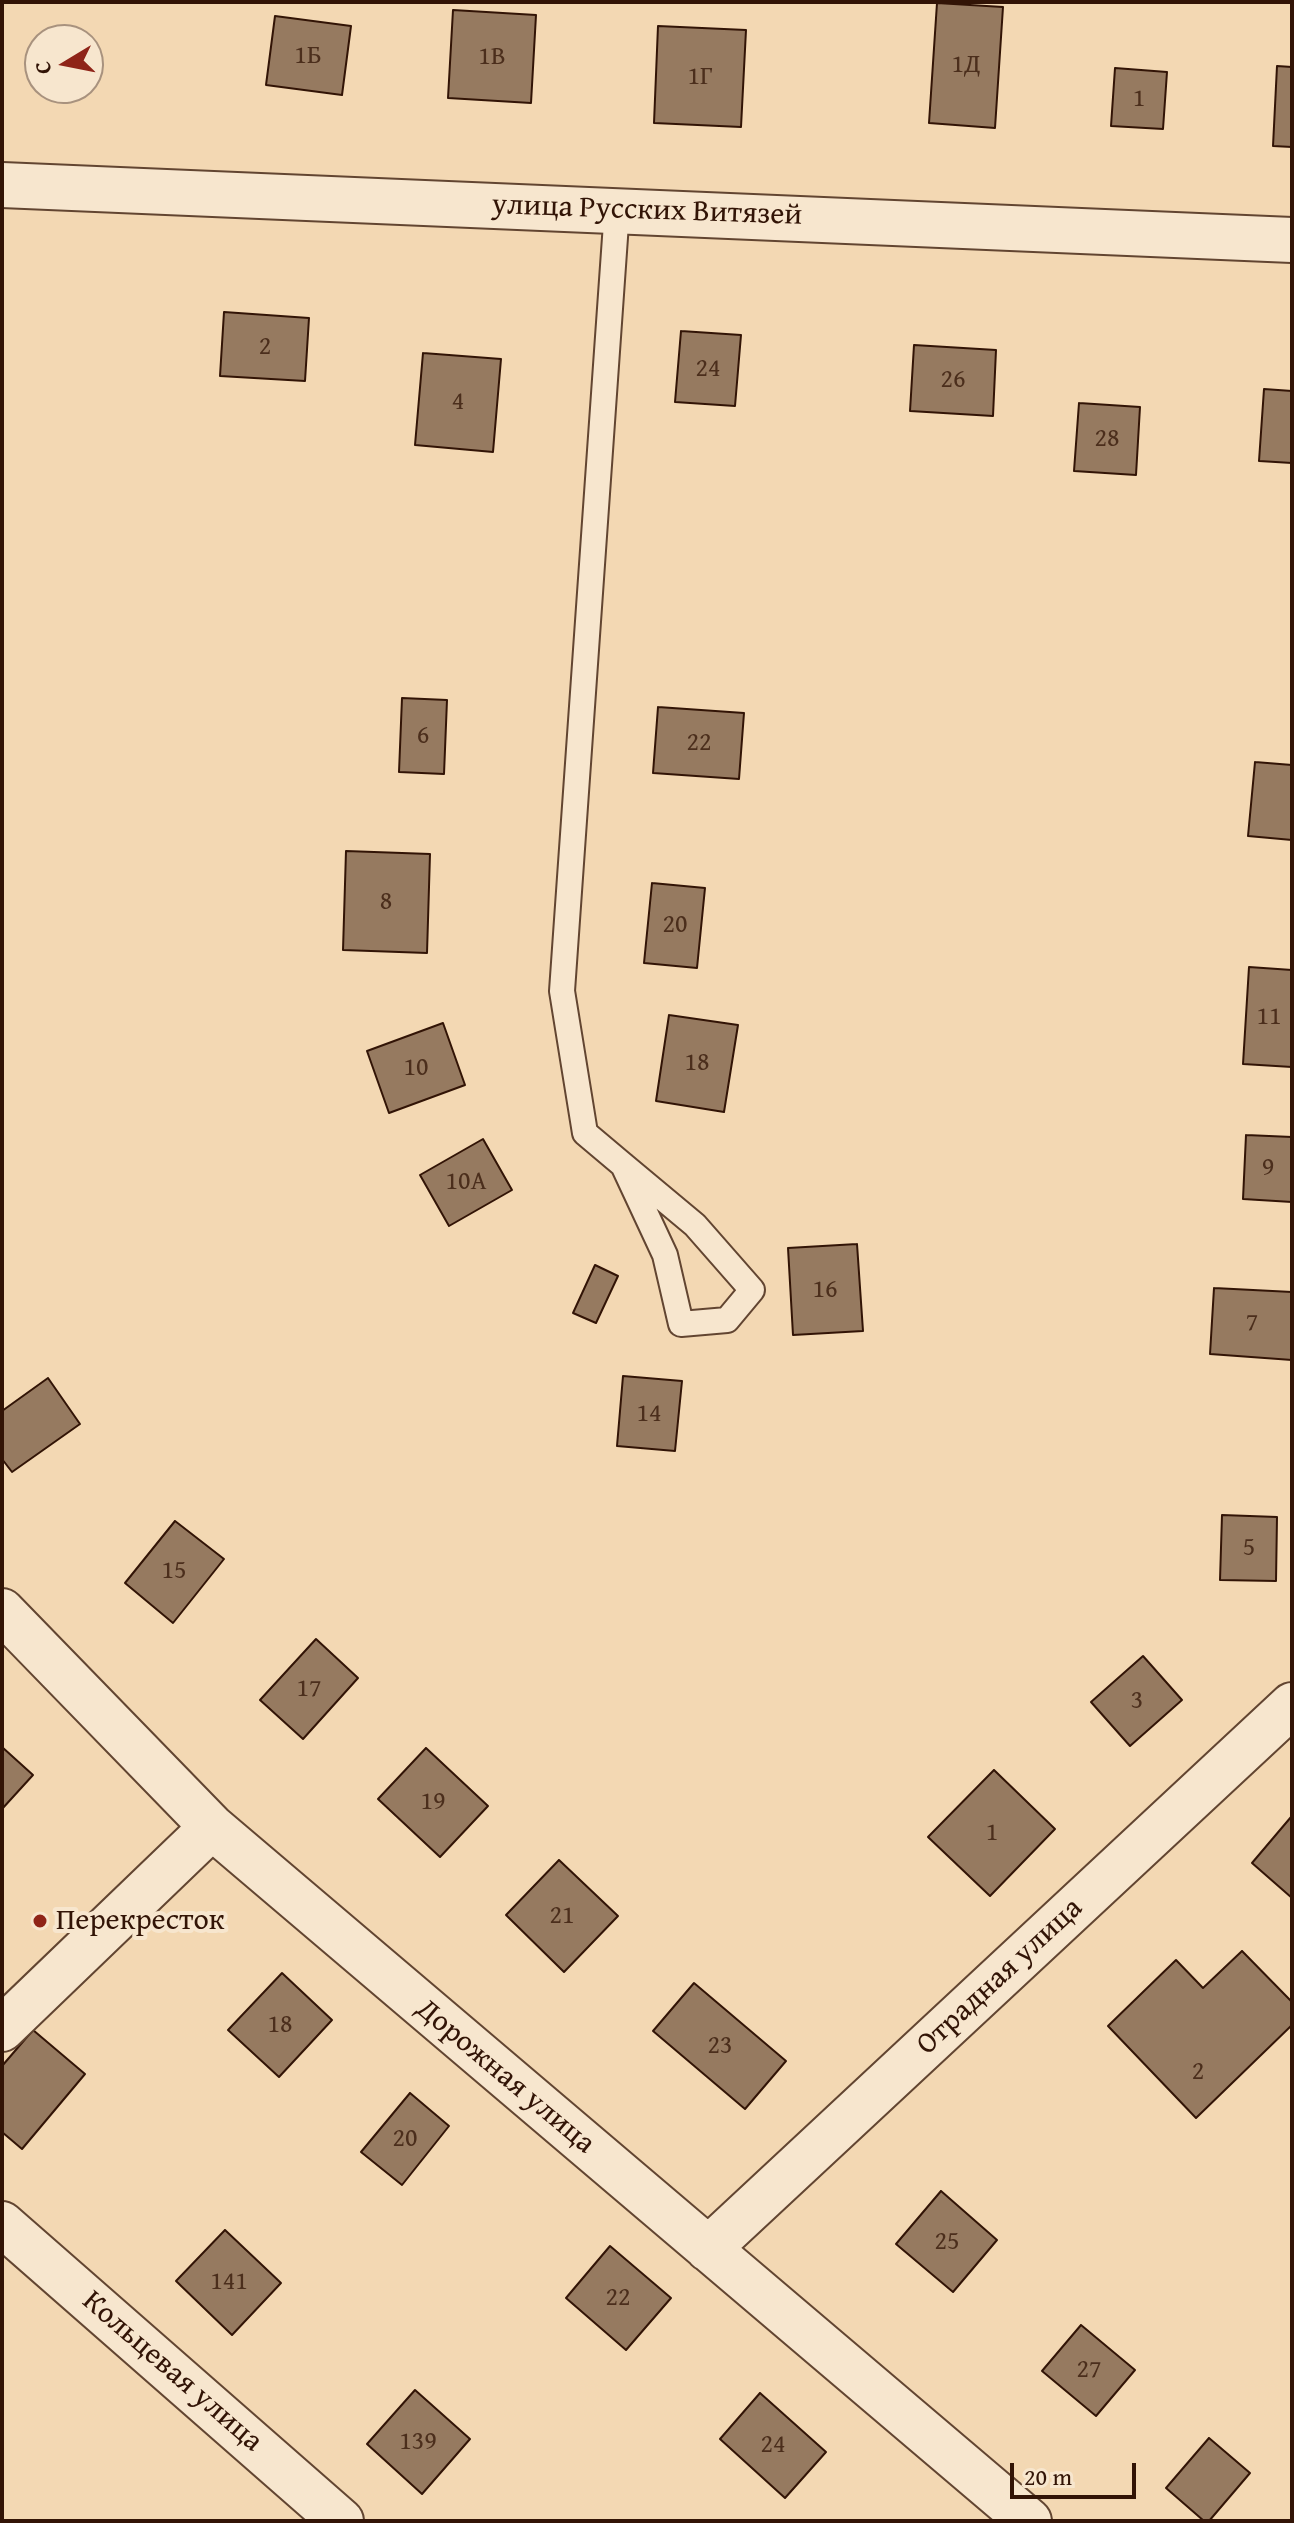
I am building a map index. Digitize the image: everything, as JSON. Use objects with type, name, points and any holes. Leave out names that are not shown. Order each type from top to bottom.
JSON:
[{"type":"street","name":"улица Русских Витязей","points":[[2,185],[1292,240]]},
{"type":"street","name":"Дорожная улица","points":[[2,1611],[212,1827],[1029,2521]]},
{"type":"street","name":"Отрадная улица","points":[[708,2249],[1292,1705]]},
{"type":"street","points":[[2,2029],[212,1827]]},
{"type":"street","name":"Кольцевая улица","points":[[2,2224],[341,2521]]},
{"type":"lane","points":[[617,209],[562,991],[585,1133],[695,1225],[752,1290],[727,1320],[681,1324],[665,1255],[623,1165]]},
{"type":"building","points":[[937,3],[1003,7],[995,128],[929,123]]},
{"type":"building","points":[[453,10],[536,15],[531,103],[448,98]]},
{"type":"building","points":[[275,16],[351,26],[342,95],[266,85]]},
{"type":"building","points":[[658,26],[746,30],[741,127],[654,123]]},
{"type":"building","points":[[1277,66],[1292,67],[1292,147],[1273,146]]},
{"type":"building","points":[[1115,68],[1167,72],[1163,129],[1111,126]]},
{"type":"building","points":[[224,312],[309,318],[305,381],[220,376]]},
{"type":"building","points":[[681,331],[741,335],[735,406],[675,402]]},
{"type":"building","points":[[914,345],[996,350],[993,416],[910,411]]},
{"type":"building","points":[[423,353],[501,359],[493,452],[415,445]]},
{"type":"building","points":[[1264,389],[1292,391],[1292,463],[1259,461]]},
{"type":"building","points":[[1079,403],[1140,407],[1136,475],[1074,471]]},
{"type":"building","points":[[402,698],[447,700],[444,774],[399,772]]},
{"type":"building","points":[[658,707],[744,713],[739,779],[653,773]]},
{"type":"building","points":[[1255,762],[1292,765],[1292,840],[1248,836]]},
{"type":"building","points":[[346,851],[430,854],[427,953],[343,950]]},
{"type":"building","points":[[652,883],[705,888],[697,968],[644,963]]},
{"type":"building","points":[[1249,967],[1292,970],[1292,1067],[1243,1064]]},
{"type":"building","points":[[669,1015],[738,1025],[724,1112],[656,1101]]},
{"type":"building","points":[[443,1023],[465,1085],[389,1113],[367,1051]]},
{"type":"building","points":[[1246,1135],[1292,1137],[1292,1202],[1243,1199]]},
{"type":"building","points":[[483,1139],[512,1190],[449,1226],[420,1175]]},
{"type":"building","points":[[857,1244],[863,1331],[793,1335],[788,1248]]},
{"type":"building","points":[[595,1265],[618,1276],[596,1323],[573,1313]]},
{"type":"building","points":[[1214,1288],[1292,1292],[1292,1360],[1210,1354]]},
{"type":"building","points":[[623,1376],[682,1381],[675,1451],[617,1446]]},
{"type":"building","points":[[48,1378],[80,1424],[12,1472],[2,1459],[2,1411]]},
{"type":"building","points":[[1222,1515],[1277,1517],[1276,1581],[1220,1580]]},
{"type":"building","points":[[175,1521],[224,1559],[173,1623],[125,1583]]},
{"type":"building","points":[[316,1639],[358,1678],[303,1739],[260,1700]]},
{"type":"building","points":[[1143,1656],[1182,1700],[1130,1746],[1091,1702]]},
{"type":"building","points":[[2,1747],[33,1775],[2,1809]]},
{"type":"building","points":[[426,1748],[488,1806],[440,1857],[378,1799]]},
{"type":"building","points":[[994,1770],[1055,1829],[990,1896],[928,1837]]},
{"type":"building","points":[[1292,1818],[1292,1898],[1252,1863]]},
{"type":"building","points":[[559,1860],[618,1916],[564,1972],[506,1915]]},
{"type":"building","points":[[1242,1951],[1292,2002],[1292,2025],[1196,2118],[1108,2026],[1176,1960],[1203,1988]]},
{"type":"building","points":[[282,1973],[332,2020],[279,2077],[228,2030]]},
{"type":"building","points":[[694,1983],[786,2061],[745,2109],[653,2031]]},
{"type":"building","points":[[33,2030],[85,2074],[22,2149],[2,2132],[2,2066]]},
{"type":"building","points":[[410,2093],[449,2126],[402,2185],[361,2152]]},
{"type":"building","points":[[941,2191],[997,2240],[953,2292],[896,2244]]},
{"type":"building","points":[[225,2230],[281,2283],[232,2335],[176,2281]]},
{"type":"building","points":[[610,2246],[671,2298],[626,2350],[566,2298]]},
{"type":"building","points":[[1081,2325],[1135,2370],[1096,2416],[1042,2371]]},
{"type":"building","points":[[415,2390],[470,2439],[422,2494],[367,2444]]},
{"type":"building","points":[[760,2393],[826,2452],[785,2498],[720,2439]]},
{"type":"building","points":[[1209,2438],[1250,2473],[1209,2521],[1204,2521],[1166,2488]]},
{"type":"place","name":"Перекресток","points":[[40,1921]]}]
